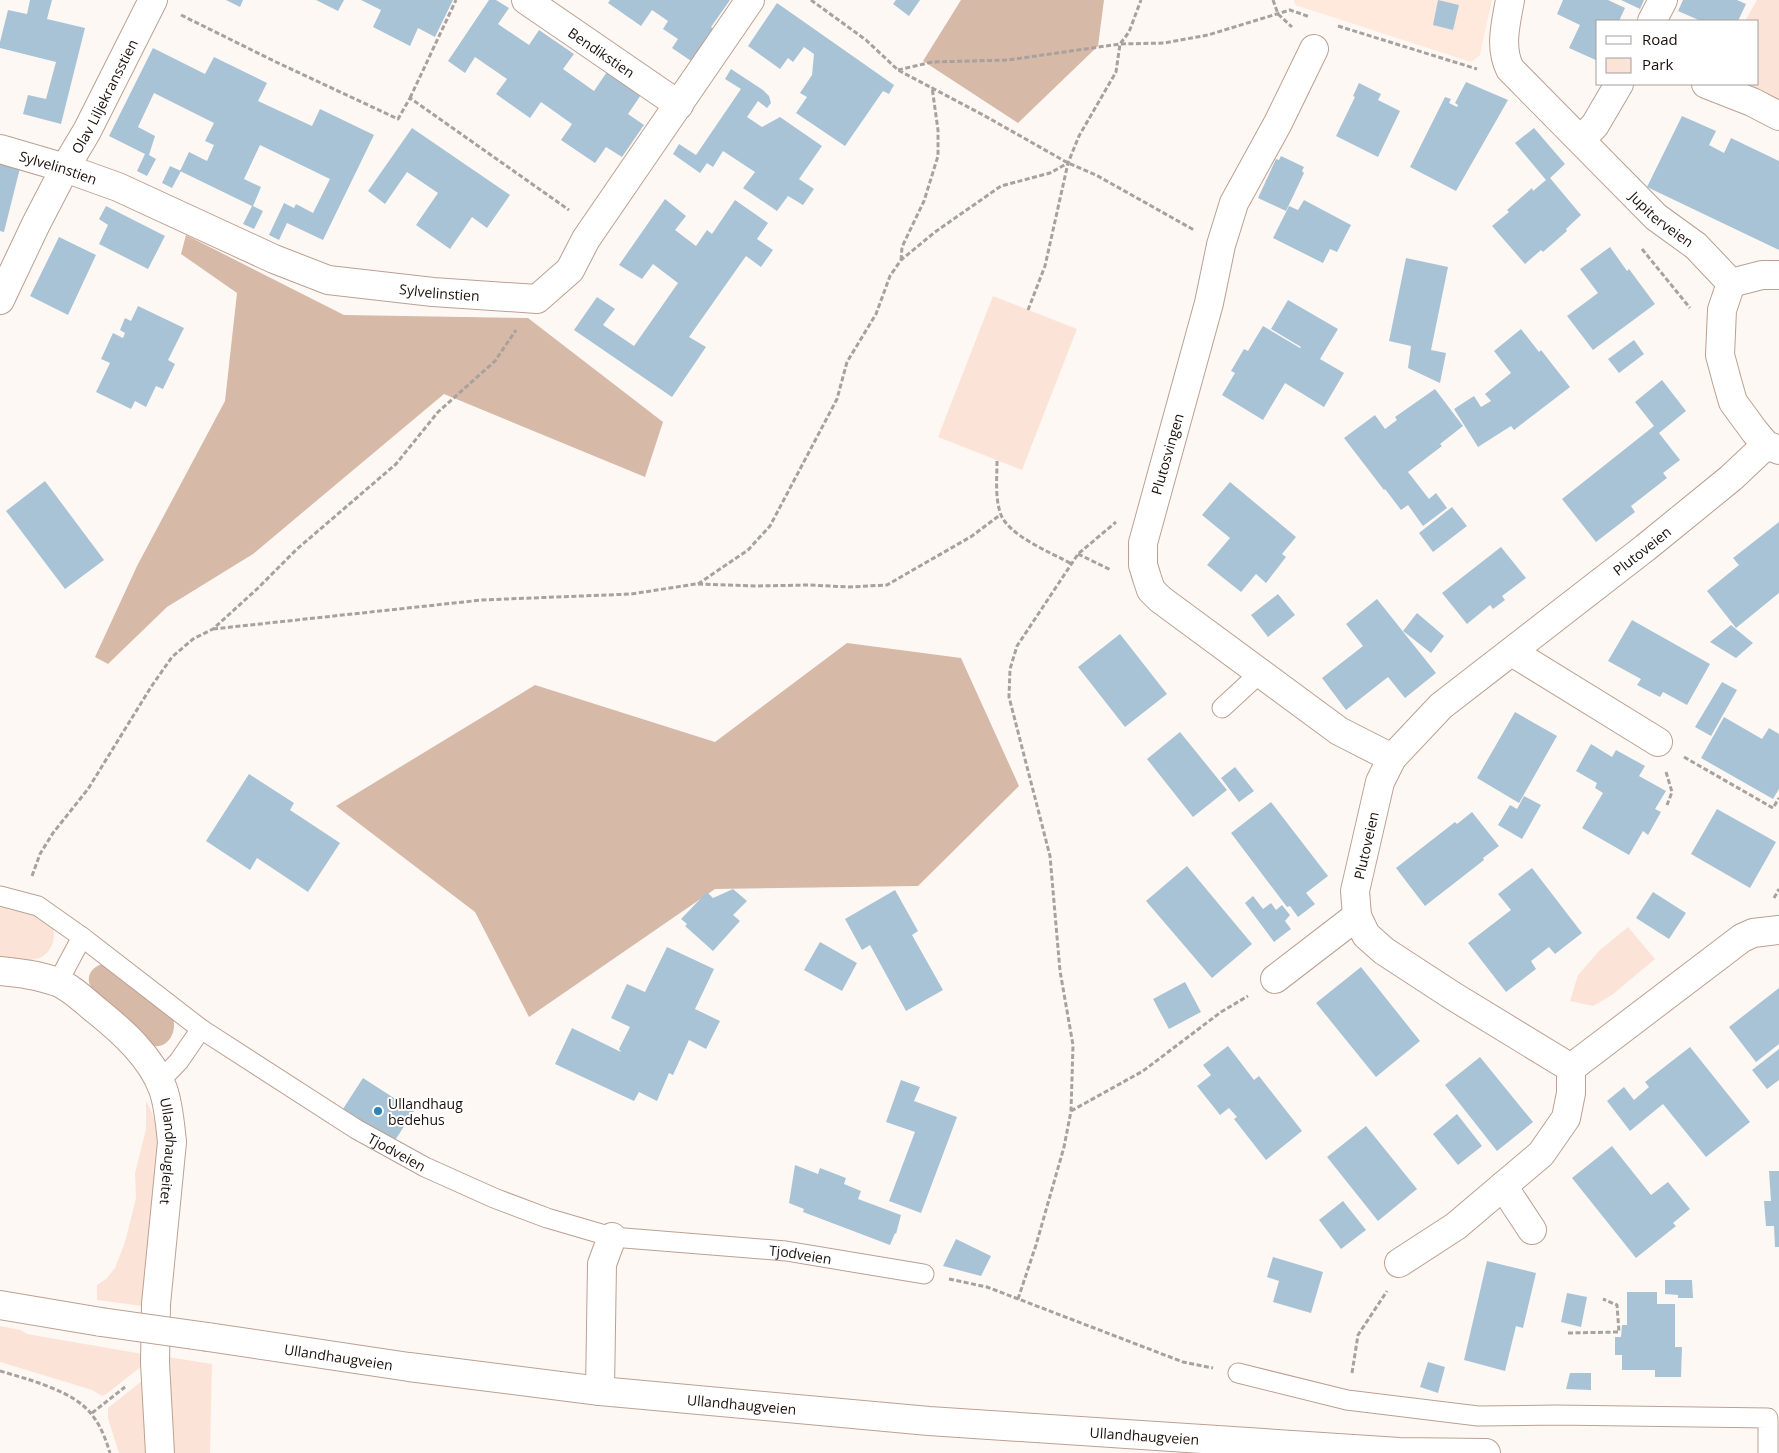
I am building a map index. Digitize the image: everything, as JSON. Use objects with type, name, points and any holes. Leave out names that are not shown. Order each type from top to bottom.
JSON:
[{"type":"street","name":"Olav Liljekransstien","points":[[0,300],[36,224],[87,131],[153,0]]},
{"type":"street","name":"Bendikstien","points":[[526,0],[679,105]]},
{"type":"street","points":[[537,299],[570,270],[586,239],[605,214],[750,0]]},
{"type":"street","name":"Jupiterveien","points":[[1510,0],[1504,38],[1505,59],[1510,69],[1656,217],[1696,246],[1731,283]]},
{"type":"street","points":[[1653,20],[1663,0]]},
{"type":"street","name":"Plutosvingen","points":[[1314,49],[1278,123],[1234,203],[1221,245],[1210,303],[1143,543],[1143,564],[1151,590],[1156,594],[1339,731],[1392,758]]},
{"type":"street","points":[[1581,140],[1595,125],[1618,85]]},
{"type":"street","points":[[1709,85],[1752,102],[1779,116]]},
{"type":"street","name":"Sylvelinstien","points":[[0,150],[65,168],[118,187],[274,259],[328,280],[434,292],[537,299]]},
{"type":"street","points":[[1773,448],[1733,402],[1720,355],[1722,310],[1731,283],[1762,275],[1779,275]]},
{"type":"street","name":"Plutoveien","points":[[1571,1068],[1453,996],[1384,951],[1366,935],[1357,916],[1355,891],[1380,782],[1392,758],[1441,706],[1731,478],[1773,448]]},
{"type":"street","points":[[1512,652],[1658,742]]},
{"type":"street","points":[[1276,979],[1357,916]]},
{"type":"street","points":[[1399,1263],[1456,1226],[1541,1154],[1566,1118],[1571,1093],[1571,1068],[1742,938],[1753,933],[1779,930]]},
{"type":"street","name":"Ullandhaugleitet","points":[[0,971],[31,975],[58,982],[120,1030],[143,1056],[160,1081],[164,1092],[170,1117],[172,1142],[156,1304],[155,1363],[160,1453]]},
{"type":"street","points":[[1503,1186],[1532,1230]]},
{"type":"street","points":[[600,1391],[602,1264],[612,1237]]},
{"type":"street","name":"Ullandhaugveien","points":[[0,1305],[101,1322],[409,1367],[600,1391],[929,1421],[1399,1452],[1486,1453]]},
{"type":"lane","points":[[1222,708],[1261,672]]},
{"type":"lane","name":"Tjodveien","points":[[0,896],[38,906],[82,937],[201,1029],[356,1129],[424,1167],[494,1198],[547,1218],[612,1237],[786,1251],[924,1274]]},
{"type":"lane","points":[[58,982],[82,937]]},
{"type":"lane","points":[[160,1081],[179,1061],[201,1029]]},
{"type":"lane","points":[[1238,1373],[1347,1400],[1478,1416],[1556,1415],[1768,1418],[1768,1453]]},
{"type":"path","points":[[177,13],[398,119],[410,98],[456,0]]},
{"type":"path","points":[[811,0],[866,40],[898,70],[986,116],[1068,163],[1096,175],[1221,245]]},
{"type":"path","points":[[1028,310],[1044,266],[1068,163],[1079,136],[1116,72],[1120,44],[1129,32],[1140,0]]},
{"type":"path","points":[[898,70],[932,62],[1008,60],[1120,44],[1164,43],[1208,35],[1290,10],[1317,20]]},
{"type":"path","points":[[1335,25],[1471,68],[1484,70]]},
{"type":"path","points":[[901,260],[902,247],[924,201],[938,156],[938,130],[932,87]]},
{"type":"path","points":[[410,98],[572,212],[605,214]]},
{"type":"path","points":[[696,584],[748,550],[770,526],[837,399],[847,362],[876,314],[890,276],[901,260],[935,232],[1001,186],[1050,173],[1068,163]]},
{"type":"path","points":[[31,878],[40,854],[53,833],[88,789],[151,687],[172,657],[193,639],[214,629],[297,548],[396,464],[438,412],[495,361],[537,299]]},
{"type":"path","points":[[997,461],[1000,514],[1017,535],[1072,564]]},
{"type":"path","points":[[214,629],[482,600],[631,594],[696,584],[849,587],[887,585],[972,536],[1000,514]]},
{"type":"path","points":[[1018,1299],[1036,1245],[1064,1147],[1071,1111],[1073,1044],[1060,971],[1050,856],[1009,697],[1010,669],[1017,646],[1078,554],[1122,516]]},
{"type":"path","points":[[1658,742],[1773,808],[1779,798]]},
{"type":"path","points":[[1071,1111],[1143,1071],[1221,1012],[1276,979]]},
{"type":"path","points":[[1347,1400],[1358,1335],[1386,1295],[1399,1263]]},
{"type":"path","points":[[924,1274],[987,1287],[1183,1362],[1238,1373]]},
{"type":"path","points":[[1568,1333],[1620,1332],[1617,1305],[1603,1299]]},
{"type":"path","points":[[0,1371],[46,1384],[70,1396],[92,1413],[110,1453]]},
{"type":"path","points":[[92,1413],[124,1388]]},
{"type":"shaded area","points":[[961,0],[1104,0],[1098,46],[1018,123],[923,61]]},
{"type":"shaded area","points":[[1294,0],[1492,0],[1480,55],[1471,62],[1295,5]]},
{"type":"shaded area","points":[[186,235],[344,315],[528,318],[663,422],[645,477],[444,394],[253,554],[167,607],[108,664],[95,657],[137,566],[225,401],[237,293],[181,254]]},
{"type":"shaded area","points":[[847,643],[961,658],[1019,786],[918,886],[715,889],[529,1017],[475,912],[336,806],[535,685],[715,742]]},
{"type":"shaded area","points":[[105,963],[171,1014],[174,1026],[171,1038],[167,1042],[162,1045],[150,1045],[98,996],[89,982],[89,978],[91,972],[96,967]]},
{"type":"green space","points":[[1757,0],[1779,0],[1779,100],[1749,85],[1759,85],[1759,20],[1746,20]]},
{"type":"green space","points":[[993,296],[1077,329],[1022,470],[938,437]]},
{"type":"green space","points":[[0,900],[51,921],[54,935],[51,948],[47,953],[42,957],[28,960],[0,956]]},
{"type":"green space","points":[[1628,927],[1655,959],[1612,995],[1593,1006],[1570,1001],[1578,975],[1600,950]]},
{"type":"green space","points":[[146,1101],[154,1117],[158,1134],[159,1168],[147,1246],[142,1306],[97,1300],[97,1285],[106,1279],[115,1268],[125,1242],[136,1198],[135,1173],[146,1129]]},
{"type":"green space","points":[[0,1326],[21,1330],[27,1334],[143,1354],[142,1366],[102,1396],[92,1390],[0,1362]]},
{"type":"green space","points":[[168,1357],[212,1364],[210,1453],[173,1453]]},
{"type":"green space","points":[[143,1380],[146,1453],[119,1453],[108,1419],[108,1408]]},
{"type":"building","points":[[30,0],[52,0],[47,19],[85,28],[61,124],[23,114],[28,95],[46,99],[56,62],[0,48],[8,10],[27,14]]},
{"type":"building","points":[[226,0],[243,0],[240,7]]},
{"type":"building","points":[[316,0],[344,0],[338,11]]},
{"type":"building","points":[[361,0],[453,0],[435,37],[418,28],[410,46],[373,27],[381,10]]},
{"type":"building","points":[[489,0],[496,0],[509,8],[498,24],[529,45],[539,30],[574,54],[563,69],[594,91],[611,66],[645,89],[628,114],[644,125],[622,157],[606,147],[595,163],[561,140],[572,124],[541,102],[530,118],[496,94],[507,79],[475,57],[465,73],[448,61]]},
{"type":"building","points":[[610,0],[730,0],[711,27],[719,33],[697,65],[672,48],[678,39],[663,29],[668,21],[652,10],[641,26],[608,3]]},
{"type":"building","points":[[896,0],[920,0],[909,16],[893,4]]},
{"type":"building","points":[[1438,0],[1459,5],[1453,30],[1433,25]]},
{"type":"building","points":[[1563,0],[1608,0],[1625,8],[1619,20],[1596,20],[1596,60],[1569,48],[1580,25],[1557,14]]},
{"type":"building","points":[[1621,0],[1644,0],[1640,9]]},
{"type":"building","points":[[1683,0],[1737,0],[1746,4],[1738,20],[1699,20],[1678,11]]},
{"type":"building","points":[[777,3],[894,85],[889,94],[883,91],[845,146],[796,113],[807,97],[800,93],[812,75],[814,54],[804,47],[793,62],[788,58],[780,69],[748,46]]},
{"type":"building","points":[[153,48],[205,74],[214,57],[267,83],[258,101],[312,126],[320,109],[374,135],[323,240],[287,223],[279,240],[269,235],[284,203],[294,208],[296,204],[313,213],[330,179],[260,145],[244,179],[261,187],[253,206],[263,211],[254,229],[243,224],[252,206],[180,171],[189,152],[207,161],[214,145],[205,141],[214,123],[154,93],[138,127],[155,136],[149,155],[156,159],[147,176],[137,171],[145,154],[109,136]]},
{"type":"building","points":[[731,69],[769,96],[771,103],[767,108],[758,101],[747,117],[762,127],[780,117],[822,146],[799,179],[814,189],[803,205],[788,196],[777,211],[743,188],[755,172],[723,151],[713,167],[707,163],[700,173],[673,154],[679,144],[696,155],[741,89],[725,79]]},
{"type":"building","points":[[1466,82],[1508,100],[1456,191],[1410,167],[1445,97],[1451,99],[1449,103],[1457,107],[1458,105],[1455,103]]},
{"type":"building","points":[[1359,83],[1381,94],[1378,100],[1400,111],[1378,157],[1336,136],[1355,97],[1353,96]]},
{"type":"building","points":[[1682,116],[1716,131],[1709,145],[1724,153],[1731,138],[1779,161],[1779,250],[1647,187]]},
{"type":"building","points":[[412,128],[510,195],[487,228],[472,217],[450,249],[416,225],[438,193],[407,172],[385,204],[368,191]]},
{"type":"building","points":[[1534,128],[1565,164],[1550,178],[1581,215],[1566,229],[1567,231],[1543,252],[1541,250],[1525,264],[1492,226],[1509,212],[1507,210],[1532,188],[1533,191],[1546,180],[1515,143]]},
{"type":"building","points":[[1281,156],[1304,167],[1302,171],[1304,173],[1286,211],[1258,198],[1276,159],[1279,160]]},
{"type":"building","points":[[0,163],[21,164],[4,232],[0,231]]},
{"type":"building","points":[[170,166],[181,171],[172,188],[162,183]]},
{"type":"building","points":[[665,199],[686,216],[675,230],[696,246],[707,230],[712,234],[735,200],[768,223],[757,239],[773,250],[761,267],[746,256],[689,337],[706,347],[672,397],[574,330],[597,297],[615,309],[603,325],[634,346],[678,283],[653,264],[642,279],[619,265]]},
{"type":"building","points":[[1304,200],[1351,225],[1337,252],[1330,249],[1323,263],[1273,238],[1289,206],[1298,210]]},
{"type":"building","points":[[106,206],[165,236],[148,269],[99,244],[108,225],[99,219]]},
{"type":"building","points":[[59,237],[96,255],[68,315],[30,296]]},
{"type":"building","points":[[1610,247],[1627,271],[1629,269],[1655,304],[1593,350],[1567,316],[1598,293],[1580,269]]},
{"type":"building","points":[[1406,258],[1448,267],[1431,350],[1446,353],[1440,383],[1408,368],[1411,346],[1389,341]]},
{"type":"building","points":[[1288,300],[1338,329],[1320,359],[1344,373],[1324,407],[1285,383],[1263,420],[1222,395],[1235,373],[1231,371],[1244,349],[1248,351],[1263,326],[1301,347],[1271,329]]},
{"type":"building","points":[[138,306],[184,328],[168,360],[175,364],[163,389],[156,386],[146,407],[135,401],[131,409],[96,392],[110,363],[101,359],[113,333],[123,338],[125,333],[120,330],[125,318],[131,321]]},
{"type":"building","points":[[1521,329],[1539,352],[1541,350],[1570,387],[1514,430],[1511,426],[1478,447],[1454,409],[1474,396],[1481,407],[1491,401],[1485,394],[1511,373],[1494,351]]},
{"type":"building","points":[[1634,340],[1644,354],[1619,373],[1608,359]]},
{"type":"building","points":[[1662,380],[1686,411],[1659,433],[1680,460],[1663,473],[1667,478],[1631,506],[1635,512],[1596,542],[1562,499],[1654,426],[1635,402]]},
{"type":"building","points":[[1435,389],[1463,426],[1440,444],[1442,446],[1408,472],[1429,499],[1436,493],[1447,508],[1423,526],[1408,505],[1401,510],[1344,438],[1375,415],[1385,429],[1397,420],[1395,417]]},
{"type":"building","points":[[45,481],[104,560],[65,589],[6,511]]},
{"type":"building","points":[[1230,482],[1296,537],[1282,554],[1286,557],[1266,583],[1256,574],[1241,592],[1207,565],[1230,538],[1202,515]]},
{"type":"building","points":[[1452,507],[1467,526],[1433,552],[1419,533]]},
{"type":"building","points":[[1779,522],[1779,593],[1736,628],[1707,591],[1739,565],[1733,558]]},
{"type":"building","points":[[1501,547],[1526,578],[1502,596],[1505,600],[1493,609],[1490,605],[1467,624],[1442,593]]},
{"type":"building","points":[[1278,594],[1295,615],[1268,637],[1251,615]]},
{"type":"building","points":[[1377,599],[1436,673],[1405,698],[1388,677],[1346,710],[1322,678],[1363,646],[1346,624]]},
{"type":"building","points":[[1417,613],[1444,636],[1431,653],[1403,631]]},
{"type":"building","points":[[1632,620],[1710,664],[1687,705],[1663,692],[1660,697],[1637,685],[1641,679],[1608,661]]},
{"type":"building","points":[[1731,625],[1753,643],[1736,658],[1710,642]]},
{"type":"building","points":[[1120,634],[1167,694],[1125,727],[1078,667]]},
{"type":"building","points":[[1722,682],[1737,690],[1711,736],[1695,727]]},
{"type":"building","points":[[1515,712],[1557,736],[1519,803],[1477,778]]},
{"type":"building","points":[[1724,717],[1762,739],[1769,728],[1779,734],[1779,789],[1773,799],[1701,758]]},
{"type":"building","points":[[1180,732],[1227,790],[1193,817],[1147,759]]},
{"type":"building","points":[[1591,744],[1612,757],[1616,750],[1645,766],[1639,776],[1666,791],[1655,809],[1661,812],[1648,835],[1643,831],[1629,855],[1582,828],[1603,793],[1595,788],[1597,783],[1576,771]]},
{"type":"building","points":[[1235,767],[1254,791],[1239,802],[1221,778]]},
{"type":"building","points":[[249,774],[294,803],[290,810],[340,843],[308,892],[257,858],[250,870],[206,841]]},
{"type":"building","points":[[1524,796],[1541,805],[1522,839],[1498,825],[1510,805],[1517,809]]},
{"type":"building","points":[[1271,802],[1328,876],[1306,893],[1315,904],[1298,917],[1290,906],[1287,907],[1231,833]]},
{"type":"building","points":[[1717,809],[1776,842],[1750,888],[1691,854]]},
{"type":"building","points":[[1472,812],[1499,846],[1425,906],[1396,868],[1455,822],[1457,824]]},
{"type":"building","points":[[1187,866],[1252,944],[1212,978],[1146,901]]},
{"type":"building","points":[[1532,868],[1582,933],[1555,954],[1549,947],[1531,961],[1536,969],[1506,992],[1468,943],[1511,910],[1498,894]]},
{"type":"building","points":[[733,889],[747,901],[733,915],[740,921],[713,951],[685,926],[687,924],[681,919],[707,892],[713,898]]},
{"type":"building","points":[[895,890],[918,931],[912,935],[943,990],[906,1011],[870,945],[862,950],[845,919]]},
{"type":"building","points":[[1653,892],[1686,913],[1669,939],[1636,918]]},
{"type":"building","points":[[1253,896],[1263,909],[1271,903],[1276,910],[1282,905],[1290,915],[1285,921],[1291,929],[1274,942],[1245,903]]},
{"type":"building","points":[[820,942],[857,963],[842,991],[804,970]]},
{"type":"building","points":[[667,947],[714,969],[695,1009],[720,1021],[706,1049],[689,1040],[673,1075],[669,1073],[657,1101],[639,1092],[634,1101],[555,1064],[572,1028],[621,1052],[619,1049],[630,1027],[611,1018],[627,984],[645,992]]},
{"type":"building","points":[[1361,967],[1420,1041],[1376,1077],[1316,1003]]},
{"type":"building","points":[[1185,982],[1201,1012],[1169,1029],[1153,999]]},
{"type":"building","points":[[1779,988],[1779,1044],[1756,1062],[1729,1027]]},
{"type":"building","points":[[1228,1046],[1254,1080],[1259,1076],[1302,1131],[1266,1160],[1234,1119],[1237,1117],[1229,1108],[1220,1115],[1197,1086],[1211,1075],[1203,1065]]},
{"type":"building","points":[[1690,1047],[1750,1122],[1706,1157],[1663,1104],[1630,1131],[1607,1101],[1624,1087],[1634,1100],[1649,1087],[1645,1082]]},
{"type":"building","points":[[1779,1049],[1779,1080],[1767,1089],[1752,1070]]},
{"type":"building","points":[[1480,1057],[1533,1122],[1497,1151],[1445,1085]]},
{"type":"building","name":"Ullandhaug bedehus","points":[[363,1078],[414,1111],[392,1145],[341,1112]]},
{"type":"building","points":[[901,1080],[920,1087],[914,1101],[957,1117],[921,1213],[889,1201],[915,1132],[886,1122]]},
{"type":"building","points":[[1457,1114],[1482,1146],[1458,1165],[1433,1134]]},
{"type":"building","points":[[1366,1126],[1417,1189],[1378,1221],[1327,1157]]},
{"type":"building","points":[[1612,1146],[1651,1195],[1668,1182],[1690,1209],[1673,1223],[1676,1226],[1636,1258],[1572,1178]]},
{"type":"building","points":[[795,1165],[818,1174],[820,1168],[846,1178],[844,1184],[861,1191],[858,1199],[901,1215],[896,1234],[890,1245],[803,1212],[804,1209],[789,1203]]},
{"type":"building","points":[[1769,1171],[1779,1171],[1779,1247],[1775,1247],[1774,1226],[1766,1226],[1764,1201],[1771,1201]]},
{"type":"building","points":[[1343,1201],[1366,1230],[1341,1249],[1319,1220]]},
{"type":"building","points":[[956,1239],[991,1256],[981,1276],[943,1266]]},
{"type":"building","points":[[1273,1257],[1323,1272],[1311,1313],[1273,1302],[1279,1281],[1267,1277]]},
{"type":"building","points":[[1487,1261],[1536,1273],[1523,1328],[1516,1326],[1505,1371],[1464,1360]]},
{"type":"building","points":[[1665,1280],[1692,1280],[1693,1298],[1678,1298],[1678,1295],[1665,1294]]},
{"type":"building","points":[[1627,1292],[1657,1292],[1657,1304],[1675,1304],[1675,1347],[1682,1347],[1681,1377],[1655,1377],[1655,1370],[1622,1370],[1622,1355],[1615,1355],[1615,1337],[1621,1337],[1622,1325],[1627,1325]]},
{"type":"building","points":[[1567,1293],[1587,1297],[1581,1327],[1561,1322]]},
{"type":"building","points":[[1428,1362],[1445,1367],[1438,1393],[1420,1387]]},
{"type":"building","points":[[1570,1373],[1591,1373],[1591,1390],[1566,1389]]},
{"type":"place","name":"Ullandhaug bedehus","points":[[378,1111]]}]
